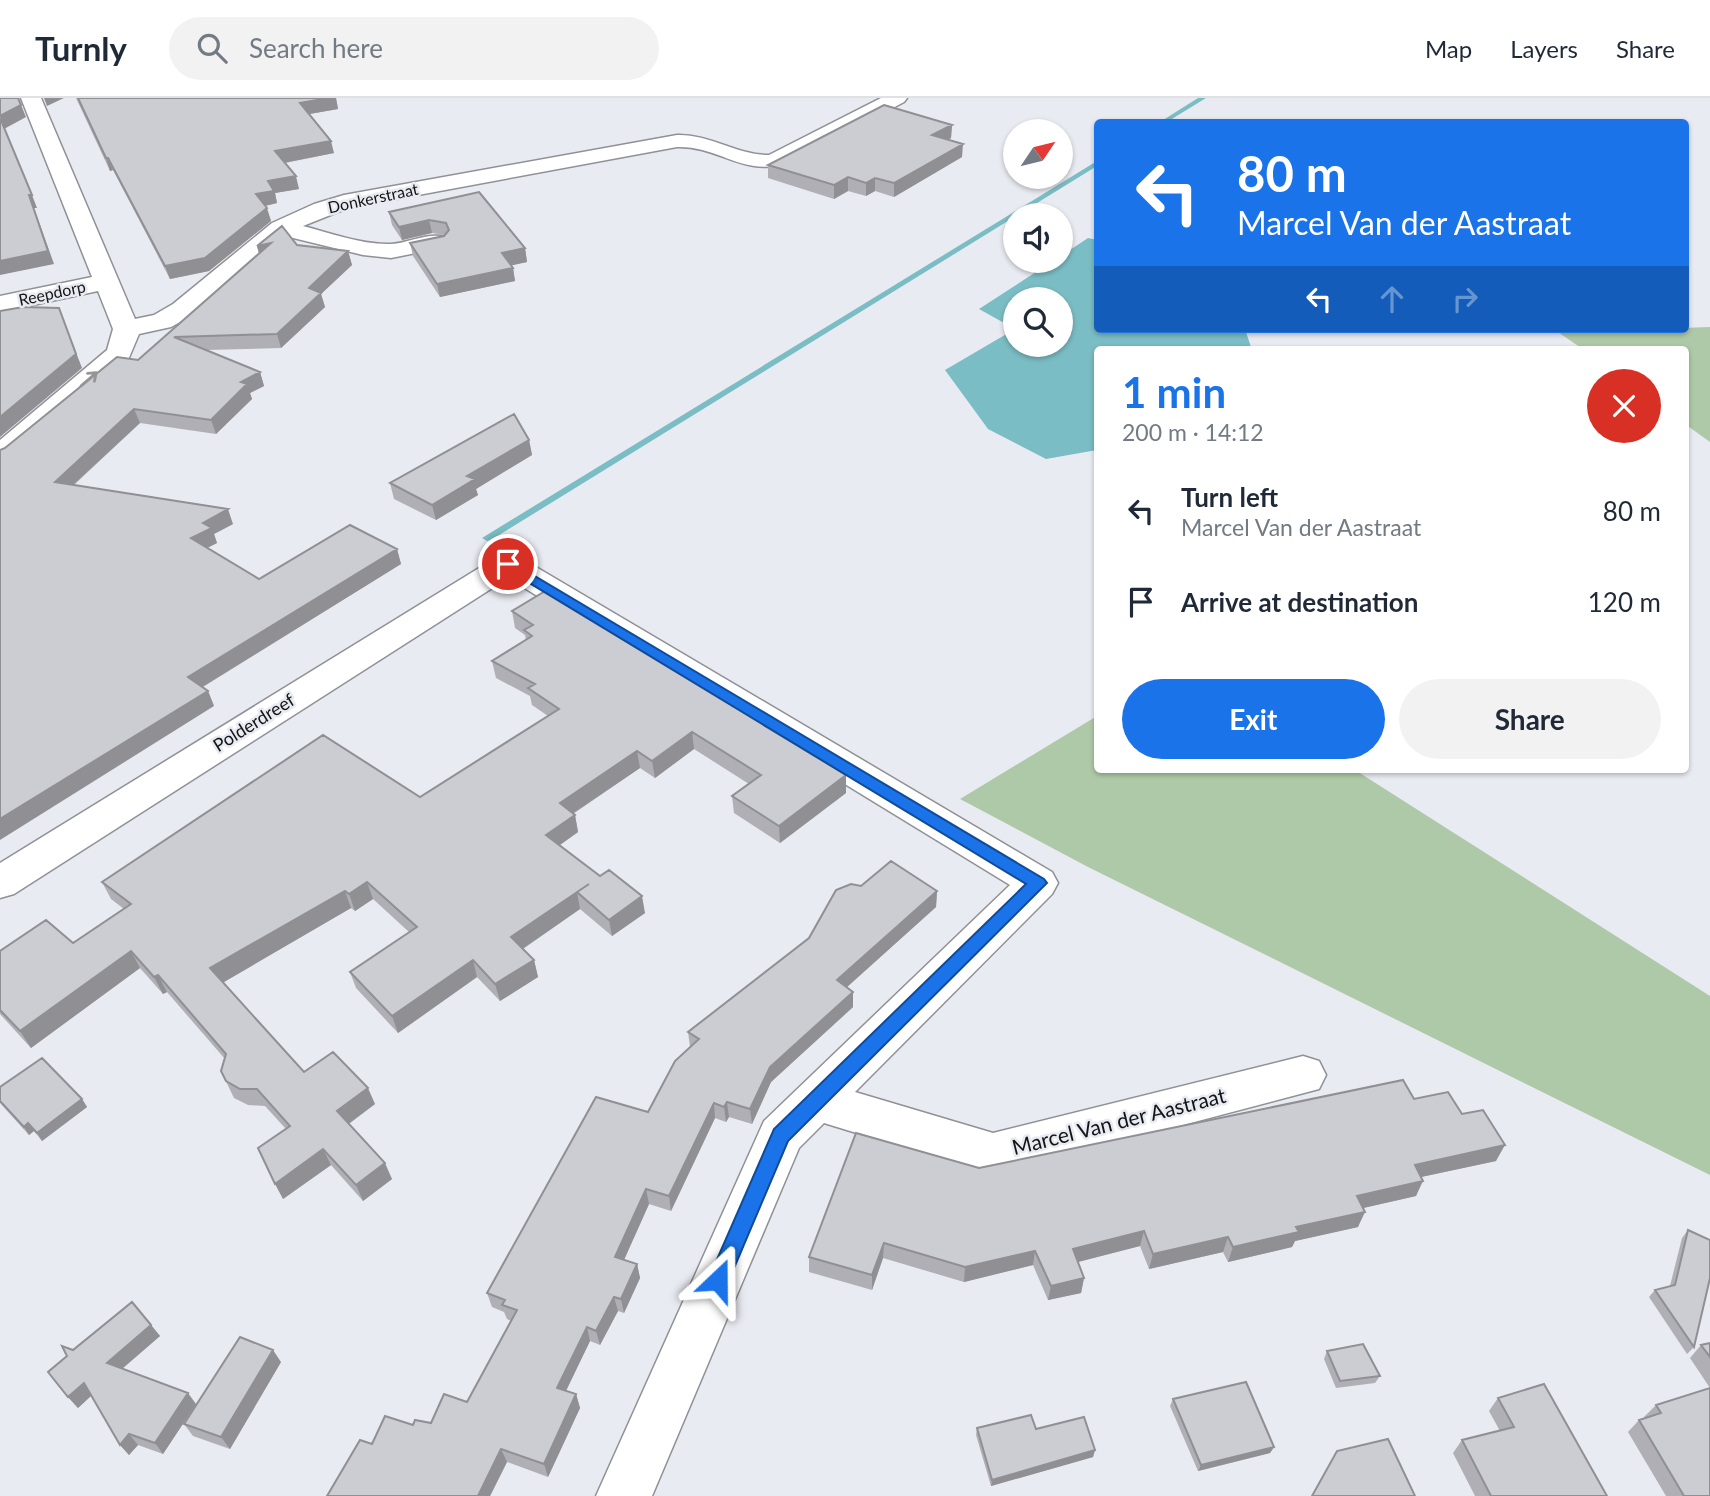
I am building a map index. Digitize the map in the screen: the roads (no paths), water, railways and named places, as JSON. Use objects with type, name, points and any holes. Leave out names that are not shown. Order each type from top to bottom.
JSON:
[{"type":"street","points":[[0,455],[118,354],[126,329],[31,98]]},
{"type":"street","name":"Donkerstraat","points":[[126,329],[162,321],[182,310],[280,228],[344,202],[655,144],[699,142],[735,157],[755,163],[767,163],[780,159],[897,98]]},
{"type":"street","points":[[280,228],[363,248],[391,251],[437,242]]},
{"type":"street","name":"Reepdorp","points":[[0,304],[105,282]]},
{"type":"street","name":"Polderdreef","points":[[0,883],[508,564],[1038,883],[815,1100]]},
{"type":"street","name":"Marcel Van der Aastraat","points":[[815,1100],[993,1154],[1303,1075]]},
{"type":"street","points":[[624,1496],[781,1135],[815,1100]]},
{"type":"water","points":[[1088,238],[1094,239],[1094,333],[1246,333],[1251,346],[1094,346],[1094,451],[1046,459],[988,429],[945,370],[1003,336],[1003,357],[1073,357],[1073,287],[1013,287],[1034,273],[1073,273],[1073,248]]},
{"type":"water","points":[[1003,293],[1003,322],[979,309]]},
{"type":"waterway","points":[[1168,119],[1203,98]]},
{"type":"waterway","points":[[487,538],[1094,165]]}]
